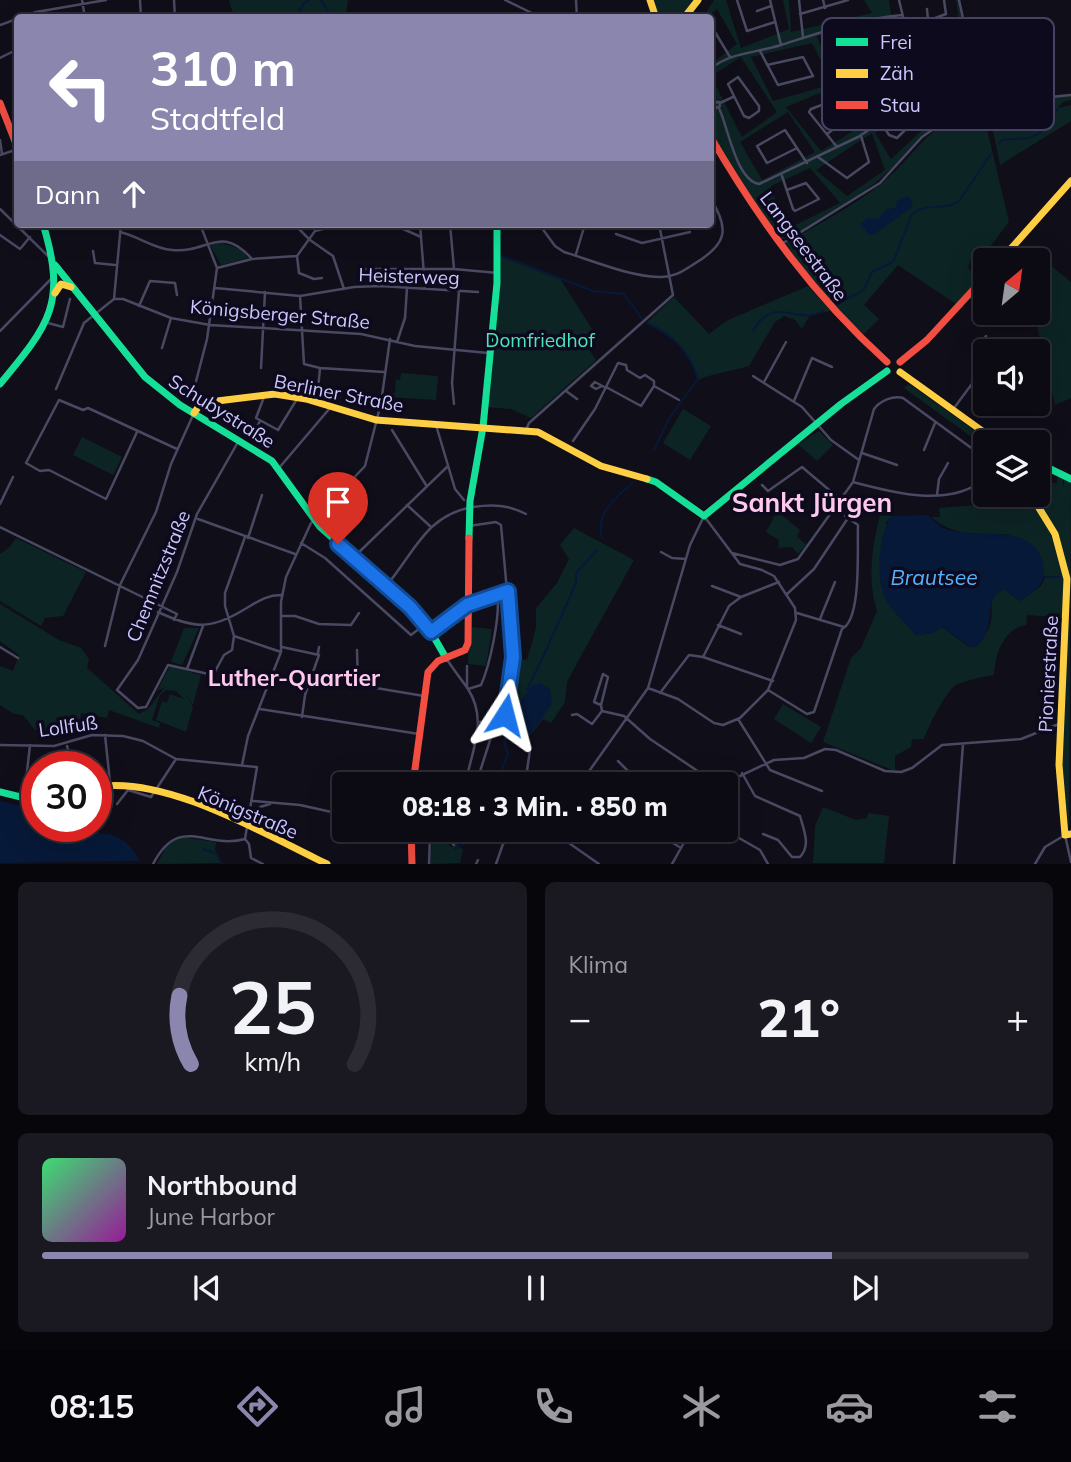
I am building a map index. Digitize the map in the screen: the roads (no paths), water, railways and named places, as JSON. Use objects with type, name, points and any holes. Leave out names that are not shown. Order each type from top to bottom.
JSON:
[{"type":"street","points":[[31,14],[82,2],[106,0]]},
{"type":"street","points":[[505,0],[534,14]]},
{"type":"street","points":[[687,14],[698,0]]},
{"type":"street","points":[[737,0],[747,31],[775,22]]},
{"type":"street","points":[[770,0],[782,45]]},
{"type":"street","points":[[799,0],[803,37]]},
{"type":"street","points":[[823,0],[825,8]]},
{"type":"street","points":[[800,14],[848,0]]},
{"type":"street","points":[[899,0],[903,18]]},
{"type":"street","points":[[936,18],[946,14],[944,0]]},
{"type":"street","points":[[959,0],[963,18]]},
{"type":"street","points":[[757,11],[771,6]]},
{"type":"street","points":[[927,9],[928,18]]},
{"type":"street","points":[[873,18],[902,15]]},
{"type":"street","points":[[714,67],[730,57],[782,45],[822,30]]},
{"type":"street","points":[[714,32],[730,57]]},
{"type":"street","points":[[760,51],[778,85],[814,76],[803,57],[768,65]]},
{"type":"street","points":[[738,77],[756,101],[758,111],[746,118],[734,97],[728,84],[738,77]]},
{"type":"street","points":[[734,97],[716,105],[748,180],[759,184],[782,176],[869,130]]},
{"type":"street","points":[[0,103],[14,139]]},
{"type":"street","points":[[822,105],[810,110],[822,127]]},
{"type":"street","points":[[797,148],[766,163],[757,146],[782,129],[797,148],[807,163]]},
{"type":"street","points":[[824,130],[837,148]]},
{"type":"street","points":[[827,134],[832,130]]},
{"type":"street","points":[[887,130],[897,138],[905,130]]},
{"type":"street","points":[[780,245],[880,183],[931,130]]},
{"type":"street","points":[[818,157],[846,178],[869,162],[861,135]]},
{"type":"street","points":[[0,139],[1,155]]},
{"type":"street","name":"Langseestraße","points":[[714,142],[780,245],[845,324],[887,362]]},
{"type":"street","points":[[782,176],[787,190],[795,211],[819,199],[808,183],[787,190]]},
{"type":"street","points":[[1012,248],[1071,181]]},
{"type":"street","points":[[542,228],[555,246],[576,255],[646,276],[670,277],[706,257],[719,245],[723,223],[714,206]]},
{"type":"street","points":[[0,209],[14,222]]},
{"type":"street","points":[[20,228],[55,265]]},
{"type":"street","points":[[0,384],[48,323],[55,265],[44,228]]},
{"type":"street","points":[[56,389],[84,323],[114,299],[115,265],[120,228]]},
{"type":"street","points":[[196,399],[194,389],[217,288],[217,268],[201,228]]},
{"type":"street","points":[[298,228],[333,256],[344,289]]},
{"type":"street","points":[[322,278],[314,279],[299,273],[297,256],[307,238],[321,229],[330,228]]},
{"type":"street","points":[[401,228],[421,237]]},
{"type":"street","points":[[420,228],[425,288]]},
{"type":"street","points":[[450,228],[454,269]]},
{"type":"street","points":[[414,772],[430,667],[446,657],[461,653],[467,645],[470,508],[483,427],[488,353],[498,273],[497,228]]},
{"type":"street","points":[[576,255],[584,228]]},
{"type":"street","points":[[526,430],[529,423],[673,295],[660,228]]},
{"type":"street","points":[[120,232],[170,250],[220,240],[233,243],[252,259]]},
{"type":"street","points":[[616,234],[642,243],[690,232]]},
{"type":"street","points":[[0,235],[20,249],[30,237]]},
{"type":"street","points":[[93,251],[95,263],[115,265]]},
{"type":"street","points":[[217,268],[252,259],[297,256]]},
{"type":"street","name":"Schubystraße","points":[[55,265],[145,377],[194,413],[239,439],[279,468],[314,519],[425,624],[456,676],[468,689]]},
{"type":"street","points":[[358,269],[454,269],[498,273]]},
{"type":"street","points":[[0,331],[51,279],[55,280]]},
{"type":"street","points":[[139,306],[150,281],[175,283],[177,295]]},
{"type":"street","points":[[53,297],[61,284],[73,288]]},
{"type":"street","name":"Heisterweg","points":[[217,288],[300,296],[380,286],[478,292]]},
{"type":"street","points":[[397,342],[405,318],[407,288]]},
{"type":"street","points":[[900,362],[931,336],[973,290]]},
{"type":"street","points":[[454,404],[452,383],[459,291]]},
{"type":"street","points":[[261,368],[265,292]]},
{"type":"street","points":[[300,296],[302,362],[320,369],[384,372]]},
{"type":"street","points":[[48,323],[63,327],[70,299]]},
{"type":"street","name":"Königsberger Straße","points":[[114,299],[171,318],[209,325],[361,334],[456,351],[488,353]]},
{"type":"street","points":[[162,348],[171,318]]},
{"type":"street","points":[[952,411],[980,373],[974,354],[986,337]]},
{"type":"street","points":[[242,765],[248,736],[281,650],[282,595],[295,554],[314,519],[363,470],[376,420],[390,339]]},
{"type":"street","points":[[764,382],[786,342]]},
{"type":"street","points":[[794,401],[812,358],[832,367]]},
{"type":"street","points":[[887,371],[887,362],[894,359],[900,362]]},
{"type":"street","points":[[900,362],[900,372]]},
{"type":"street","points":[[573,441],[618,363],[640,378],[645,375],[651,379],[654,386],[679,400]]},
{"type":"street","points":[[316,403],[320,369]]},
{"type":"street","points":[[887,371],[894,375],[900,372]]},
{"type":"street","points":[[588,772],[648,688],[686,559],[704,516],[817,422],[887,371]]},
{"type":"street","points":[[900,372],[980,430]]},
{"type":"street","points":[[753,376],[794,401],[817,422],[831,440],[859,460]]},
{"type":"street","points":[[604,387],[641,406],[654,386]]},
{"type":"street","points":[[566,391],[577,399]]},
{"type":"street","points":[[265,394],[256,415],[260,421],[276,430],[281,428],[297,397]]},
{"type":"street","name":"Berliner Straße","points":[[194,413],[199,405],[209,402],[265,394],[297,397],[376,420],[526,430],[550,437],[601,466],[656,482],[704,516]]},
{"type":"street","points":[[731,553],[780,565],[798,559],[853,482],[874,409],[883,401],[900,397],[973,450]]},
{"type":"street","points":[[137,432],[106,499],[49,470],[40,471],[26,463],[59,400],[83,410],[88,408],[177,449]]},
{"type":"street","points":[[279,468],[330,408]]},
{"type":"street","points":[[105,646],[120,585],[156,512],[177,449],[194,413]]},
{"type":"street","points":[[253,435],[260,421]]},
{"type":"street","points":[[924,450],[935,423]]},
{"type":"street","points":[[436,425],[455,489],[464,500]]},
{"type":"street","points":[[392,430],[426,485]]},
{"type":"street","name":"Chemnitzstraße","points":[[187,669],[170,664],[146,707],[138,708],[117,688],[134,667],[198,519],[239,439]]},
{"type":"street","points":[[862,453],[897,466]]},
{"type":"street","points":[[937,495],[939,479],[948,463]]},
{"type":"street","points":[[353,558],[448,466]]},
{"type":"street","points":[[762,485],[768,491],[802,467],[841,500]]},
{"type":"street","points":[[1050,469],[1071,479]]},
{"type":"street","points":[[0,504],[13,477]]},
{"type":"street","points":[[853,482],[902,493],[937,495],[960,493],[973,486]]},
{"type":"street","points":[[203,626],[187,669],[213,675],[224,654],[228,653],[235,642],[225,593],[262,495]]},
{"type":"street","points":[[406,504],[430,526]]},
{"type":"street","points":[[386,586],[430,526],[456,511],[503,505],[526,514]]},
{"type":"street","name":"Pionierstraße","points":[[1038,507],[1055,534],[1065,567],[1068,608],[1061,723],[1060,801],[1071,862]]},
{"type":"street","points":[[648,688],[678,699],[716,724],[723,725],[738,719],[768,690],[773,681],[796,613],[779,582],[762,569],[740,564],[704,516]]},
{"type":"street","points":[[787,594],[814,569],[847,517],[858,525],[856,590],[849,626],[844,627],[796,613]]},
{"type":"street","points":[[198,519],[295,554]]},
{"type":"street","points":[[469,526],[496,522],[501,526],[513,657],[506,719],[512,729]]},
{"type":"street","points":[[0,527],[177,614],[174,620]]},
{"type":"street","points":[[301,543],[325,558],[411,635],[425,624]]},
{"type":"street","points":[[661,552],[672,558],[686,559]]},
{"type":"street","points":[[740,564],[743,557]]},
{"type":"street","points":[[703,657],[729,607],[741,597],[779,582]]},
{"type":"street","points":[[820,619],[835,582]]},
{"type":"street","points":[[712,586],[741,597]]},
{"type":"street","points":[[431,632],[467,605],[508,591]]},
{"type":"street","points":[[468,689],[481,685],[486,672],[497,610],[497,593]]},
{"type":"street","points":[[158,612],[174,620],[203,626],[229,618],[266,597],[282,595]]},
{"type":"street","points":[[281,616],[295,616],[319,624],[351,625],[359,613]]},
{"type":"street","points":[[718,625],[741,634]]},
{"type":"street","points":[[768,690],[807,715],[812,714],[844,627]]},
{"type":"street","points":[[234,636],[281,650],[318,653]]},
{"type":"street","points":[[302,717],[319,647]]},
{"type":"street","points":[[0,648],[18,658]]},
{"type":"street","points":[[357,650],[358,685],[424,696]]},
{"type":"street","points":[[660,692],[689,655],[703,657],[773,681]]},
{"type":"street","points":[[467,666],[468,689],[478,722],[475,750],[469,772]]},
{"type":"street","points":[[601,705],[594,702],[603,674],[608,677],[601,705],[603,711]]},
{"type":"street","points":[[479,772],[492,734],[491,721],[495,708],[506,706]]},
{"type":"street","points":[[259,709],[419,734]]},
{"type":"street","points":[[603,711],[626,719],[650,739],[699,772]]},
{"type":"street","points":[[572,715],[577,714],[592,724],[603,711]]},
{"type":"street","points":[[738,719],[770,770],[822,791]]},
{"type":"street","points":[[478,722],[491,721]]},
{"type":"street","points":[[738,775],[780,758],[804,758],[831,748],[897,773],[912,768],[942,745],[1021,739],[1061,723]]},
{"type":"street","points":[[105,735],[107,751]]},
{"type":"street","name":"Lollfuß","points":[[0,745],[67,744],[85,737],[105,735],[143,741],[176,759]]},
{"type":"street","points":[[520,737],[530,750],[527,772]]},
{"type":"street","points":[[67,744],[69,751]]},
{"type":"street","points":[[954,863],[962,744]]},
{"type":"street","points":[[29,751],[30,745]]},
{"type":"street","points":[[117,804],[126,791],[151,797],[176,759],[257,767],[251,818],[245,839]]},
{"type":"street","points":[[618,761],[629,772]]},
{"type":"street","points":[[742,773],[755,796],[800,816],[807,840],[804,852],[800,857],[792,857],[778,840],[763,834]]},
{"type":"street","name":"Königstraße","points":[[112,782],[157,790],[327,863]]},
{"type":"street","points":[[0,792],[21,797]]},
{"type":"street","points":[[253,801],[300,805],[332,812]]},
{"type":"street","points":[[253,801],[260,807]]},
{"type":"street","points":[[251,818],[260,807],[271,803]]},
{"type":"street","points":[[1035,863],[1045,847],[1068,834]]},
{"type":"street","points":[[153,863],[165,843],[185,836],[236,841],[245,839]]},
{"type":"street","points":[[738,838],[760,850],[768,863]]},
{"type":"street","points":[[245,839],[249,844],[251,858],[263,863]]},
{"type":"street","points":[[410,842],[412,863]]},
{"type":"street","points":[[429,863],[430,842]]},
{"type":"street","points":[[504,863],[497,862],[503,845],[507,842]]},
{"type":"street","points":[[568,842],[599,863]]},
{"type":"street","points":[[671,842],[681,848]]},
{"type":"street","points":[[672,863],[684,842]]},
{"type":"water","points":[[908,196],[913,203],[911,208],[873,235],[869,235],[860,224],[867,218],[878,219],[886,210],[896,207],[897,201]]},
{"type":"water","name":"Brautsee","points":[[927,515],[942,527],[956,531],[1001,534],[1028,542],[1037,550],[1043,564],[1042,582],[1020,601],[1004,589],[997,594],[993,600],[986,634],[981,642],[972,648],[942,627],[933,633],[916,635],[890,606],[883,593],[881,546],[891,516]]},
{"type":"water","points":[[541,683],[550,689],[552,703],[527,740],[513,727],[507,711],[512,712],[533,685]]},
{"type":"water","points":[[0,801],[21,806],[21,842],[112,842],[113,835],[133,850],[139,861],[0,863]]},
{"type":"waterway","points":[[298,14],[304,3],[309,0]]},
{"type":"waterway","points":[[321,0],[330,14]]},
{"type":"waterway","points":[[1054,114],[1058,109]]},
{"type":"waterway","points":[[999,144],[1002,140],[1029,138],[1042,130]]},
{"type":"waterway","points":[[836,304],[863,291],[872,272],[893,262],[912,214],[923,208],[948,206],[959,201],[991,154]]},
{"type":"waterway","points":[[502,256],[593,291],[624,294],[642,319]]},
{"type":"waterway","points":[[753,331],[769,314],[786,312],[813,315],[823,311]]},
{"type":"waterway","points":[[647,323],[666,333],[680,345],[698,379],[670,417],[654,450]]},
{"type":"waterway","points":[[602,538],[601,521],[604,514],[632,483]]},
{"type":"waterway","points":[[543,657],[576,583],[576,573],[597,550]]},
{"type":"waterway","points":[[1045,577],[1060,577]]},
{"type":"waterway","points":[[527,690],[542,659]]},
{"type":"waterway","points":[[501,772],[508,754],[504,741],[508,729]]},
{"type":"waterway","points":[[455,849],[467,842]]},
{"type":"waterway","points":[[203,849],[217,854],[221,864]]},
{"type":"district","name":"Sankt Jürgen","points":[[812,503]]},
{"type":"district","name":"Luther-Quartier","points":[[294,678]]},
{"type":"park label","name":"Domfriedhof","points":[[540,340]]}]
